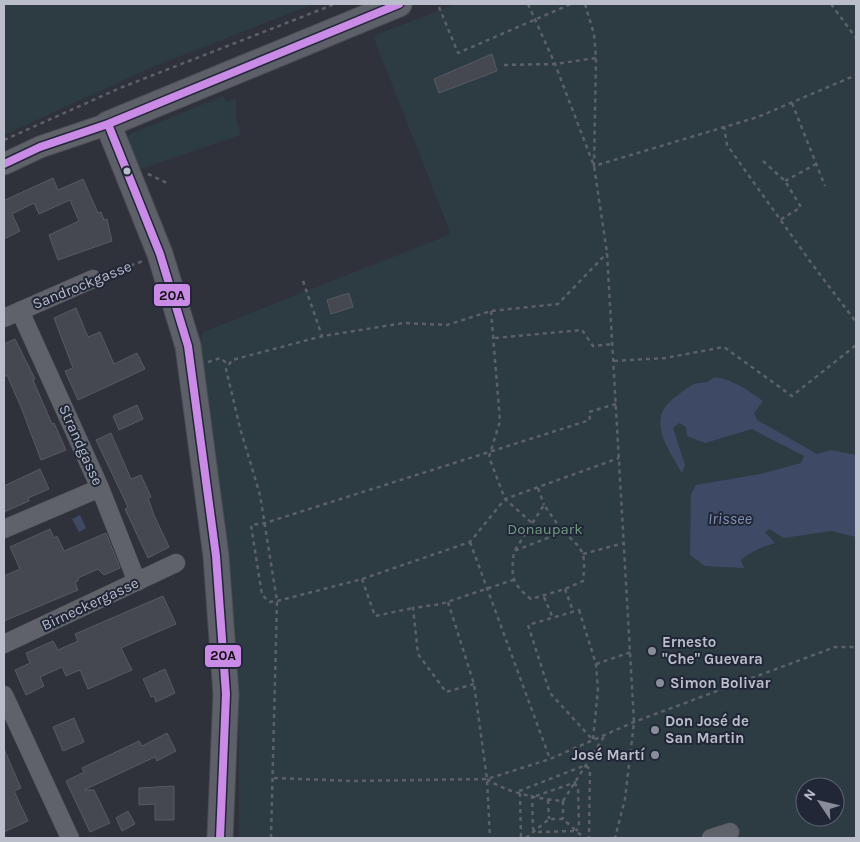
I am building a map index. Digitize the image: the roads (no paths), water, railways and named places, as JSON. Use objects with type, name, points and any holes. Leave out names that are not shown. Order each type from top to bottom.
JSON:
[{"type":"main road","points":[[220,838],[226,694],[216,556],[188,346],[160,254],[108,124],[399,4]]},
{"type":"street","points":[[4,164],[40,147],[108,124]]},
{"type":"street","name":"Sandrockgasse","points":[[12,314],[93,279]]},
{"type":"street","name":"Strandgasse","points":[[12,314],[100,488],[137,582]]},
{"type":"street","points":[[4,529],[100,488]]},
{"type":"street","name":"Birneckergasse","points":[[4,644],[176,563]]},
{"type":"street","points":[[4,695],[70,838]]},
{"type":"street","points":[[711,838],[730,832]]},
{"type":"water","name":"Irissee","points":[[715,377],[722,378],[746,389],[763,401],[754,413],[757,420],[817,454],[831,450],[856,455],[856,537],[831,531],[783,538],[770,529],[765,532],[775,543],[757,550],[741,560],[744,568],[705,566],[690,555],[691,494],[696,485],[760,474],[801,463],[804,456],[752,429],[705,443],[687,436],[686,427],[679,423],[673,428],[685,465],[682,473],[665,443],[660,422],[662,413],[668,404],[688,388]]},
{"type":"water","points":[[80,515],[86,528],[79,532],[72,519]]},
{"type":"place","name":"Ernesto \"Che\" Guevara","points":[[652,651]]},
{"type":"place","name":"Simon Bolivar","points":[[660,683]]},
{"type":"place","name":"Don José de San Martin","points":[[655,730]]},
{"type":"place","name":"José Martí","points":[[655,755]]},
{"type":"park label","name":"Donaupark","points":[[545,529]]}]
